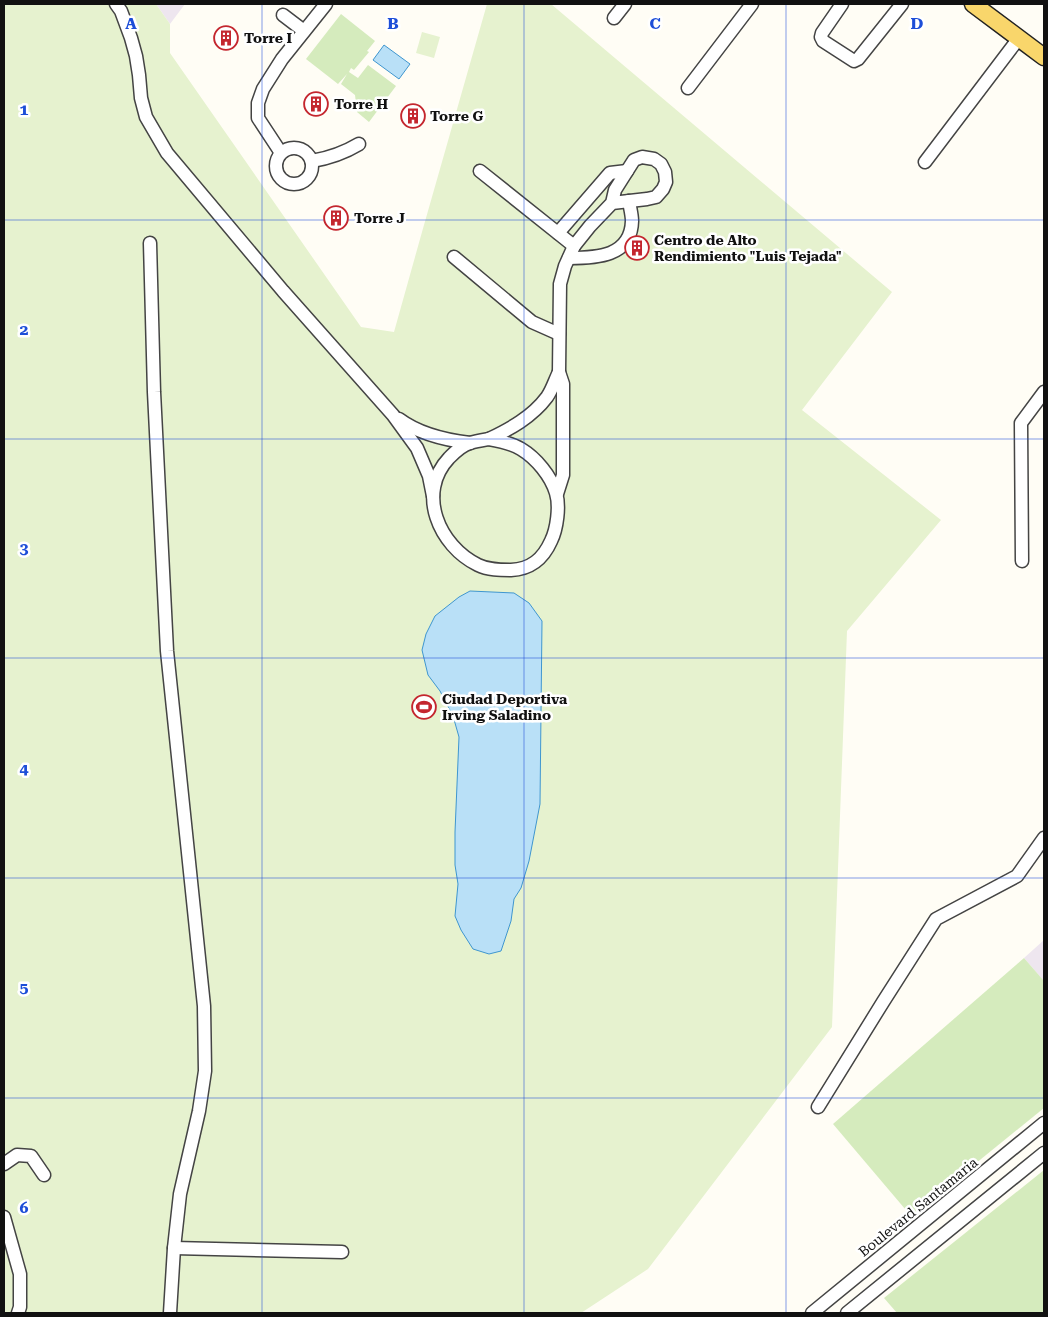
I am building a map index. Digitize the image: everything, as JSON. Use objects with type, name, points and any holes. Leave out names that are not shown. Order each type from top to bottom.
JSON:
[{"type":"main road","points":[[973,4],[1044,57]]},
{"type":"street","points":[[116,4],[131,38],[146,117],[168,153],[283,290],[393,415],[417,448],[429,476],[434,512],[440,527],[458,552],[479,566],[499,570],[519,569],[535,563],[546,553],[555,534],[558,513],[557,494],[563,475],[562,384],[559,372],[560,284],[574,246],[612,203],[615,190],[634,160],[642,157],[654,159],[661,164],[665,172],[666,182],[656,197],[647,200],[612,203]]},
{"type":"street","points":[[281,153],[258,118],[258,103],[262,89],[282,59],[326,4]]},
{"type":"street","points":[[614,18],[624,4]]},
{"type":"street","points":[[688,88],[752,4]]},
{"type":"street","points":[[842,4],[821,37],[823,41],[854,61],[858,59],[902,4]]},
{"type":"street","points":[[283,15],[304,32]]},
{"type":"street","points":[[925,162],[1019,38]]},
{"type":"street","points":[[312,161],[348,154],[359,144]]},
{"type":"street","points":[[295,147],[302,149],[312,161],[312,173],[303,183],[291,185],[283,182],[277,176],[276,160],[287,149],[295,147]]},
{"type":"street","points":[[480,171],[574,246]]},
{"type":"street","points":[[558,233],[610,173],[627,171]]},
{"type":"street","points":[[569,258],[599,257],[610,254],[625,243],[631,232],[632,220],[629,201]]},
{"type":"street","points":[[150,243],[154,392],[167,651],[204,1006],[206,1070],[199,1111],[180,1194],[170,1313]]},
{"type":"street","points":[[454,257],[532,322],[559,334]]},
{"type":"street","points":[[393,415],[405,424],[446,440],[470,443],[489,439],[516,425],[540,405],[548,395],[559,372]]},
{"type":"street","points":[[1022,561],[1021,423],[1044,392]]},
{"type":"street","points":[[489,439],[506,442],[522,450],[535,460],[549,478],[557,494]]},
{"type":"street","points":[[432,496],[442,466],[456,452],[470,443]]},
{"type":"street","points":[[818,1107],[936,919],[1017,876],[1044,838]]},
{"type":"street","name":"Boulevard Santamaria","points":[[812,1313],[1044,1123]]},
{"type":"street","points":[[847,1313],[1044,1153]]},
{"type":"street","points":[[4,1164],[17,1155],[31,1156],[44,1175]]},
{"type":"street","points":[[4,1217],[20,1274],[20,1307],[18,1313]]},
{"type":"street","points":[[174,1248],[342,1252]]},
{"type":"shaded area","points":[[156,4],[185,4],[170,24]]},
{"type":"shaded area","points":[[1044,940],[1044,981],[1024,958]]},
{"type":"green space","name":"Ciudad Deportiva Irving Saladino","points":[[4,4],[156,4],[170,24],[170,53],[361,327],[394,332],[487,4],[551,4],[892,292],[802,410],[941,520],[847,631],[832,1027],[648,1269],[581,1313],[4,1313]]},
{"type":"green space","points":[[341,14],[375,41],[367,51],[369,52],[354,70],[351,68],[349,72],[358,78],[368,65],[396,86],[369,122],[357,112],[355,95],[341,84],[347,74],[338,84],[306,59]]},
{"type":"green space","points":[[422,32],[440,37],[434,58],[416,53]]},
{"type":"green space","points":[[1024,958],[1044,981],[1044,1108],[911,1216],[833,1124]]},
{"type":"green space","points":[[1044,1170],[1044,1313],[897,1313],[884,1298]]},
{"type":"water","points":[[384,45],[410,64],[399,79],[373,60]]},
{"type":"water","points":[[470,591],[514,593],[529,603],[542,621],[540,804],[529,861],[521,888],[514,899],[511,921],[501,951],[489,954],[473,949],[455,916],[458,884],[455,865],[455,832],[459,737],[453,716],[440,691],[428,675],[422,650],[426,634],[435,616],[459,597]]},
{"type":"place","name":"Torre I","points":[[226,38]]},
{"type":"place","name":"Torre H","points":[[316,104]]},
{"type":"place","name":"Torre G","points":[[413,116]]},
{"type":"place","name":"Torre J","points":[[336,218]]},
{"type":"place","name":"Centro de Alto Rendimiento \"Luis Tejada\"","points":[[637,248]]},
{"type":"place","name":"Ciudad Deportiva Irving Saladino","points":[[424,707]]}]
